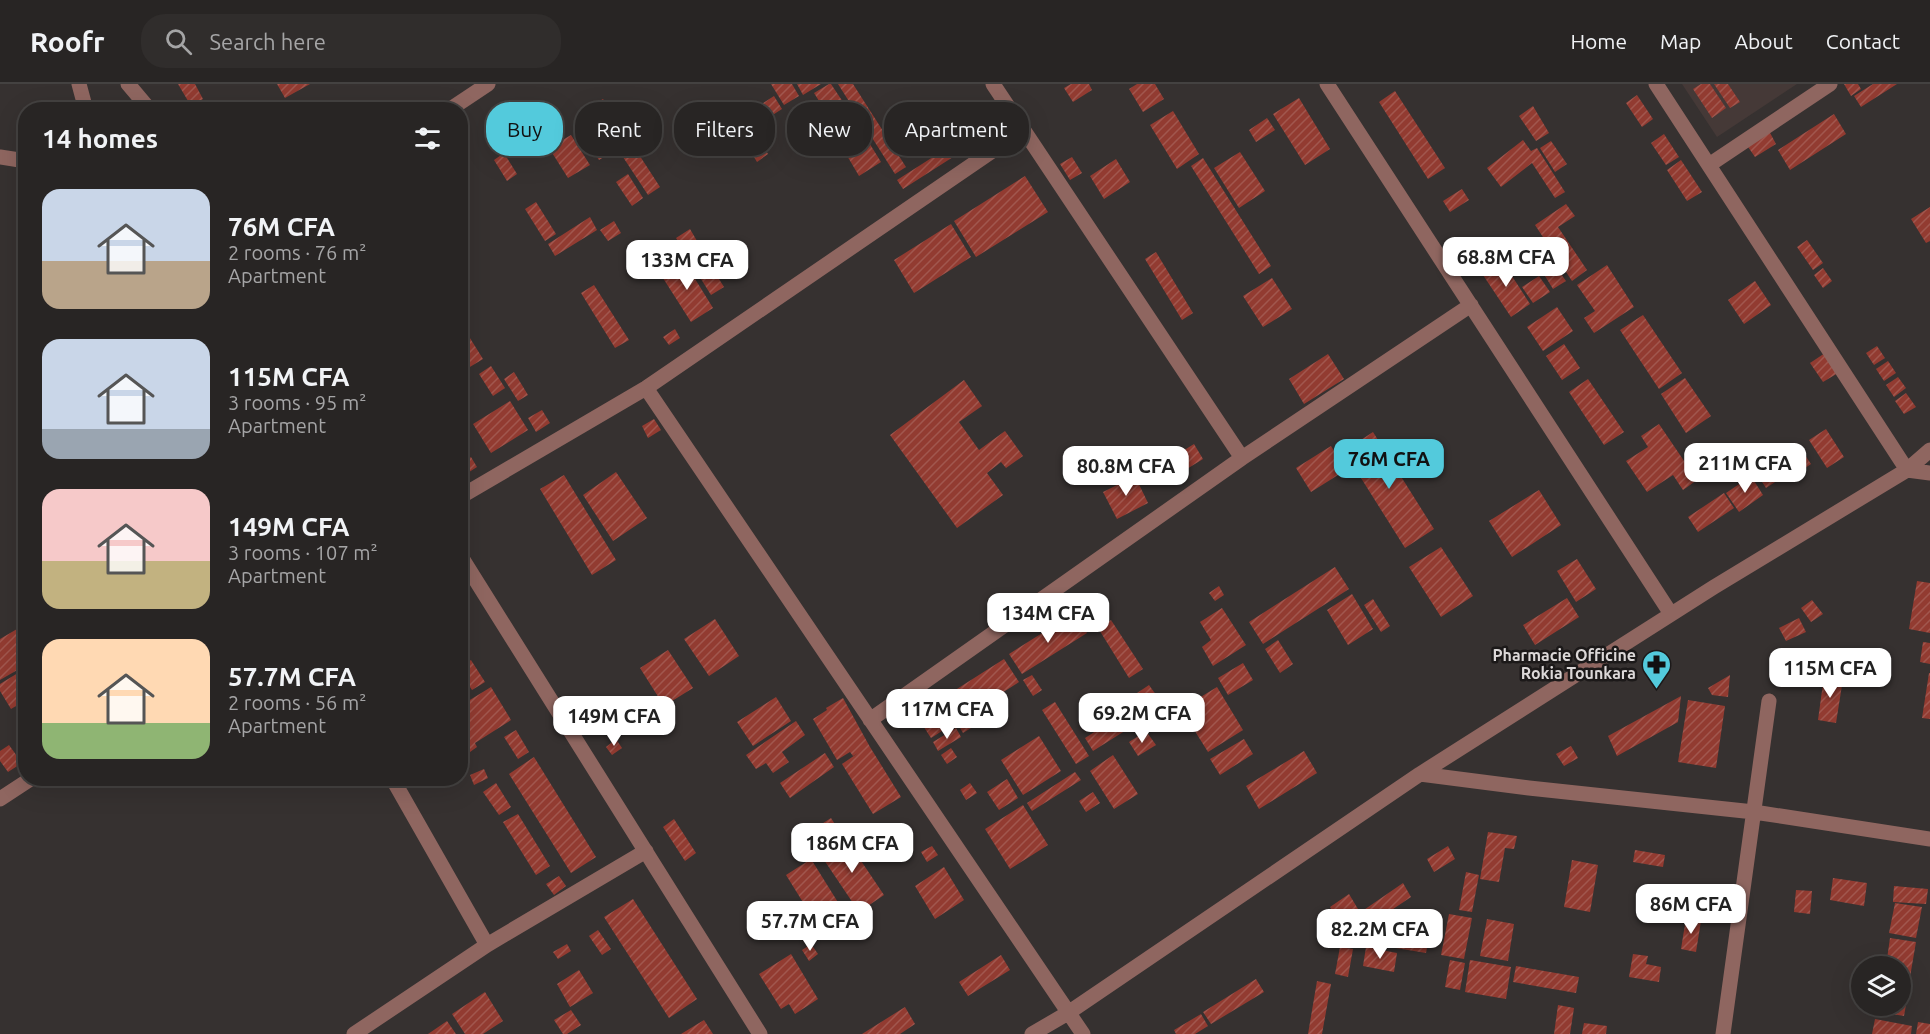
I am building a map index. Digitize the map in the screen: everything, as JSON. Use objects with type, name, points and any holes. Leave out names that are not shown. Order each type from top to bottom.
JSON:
[{"type":"street","points":[[79,84],[84,102]]},
{"type":"street","points":[[128,84],[143,102]]},
{"type":"street","points":[[993,84],[1005,102]]},
{"type":"street","points":[[1327,84],[1671,614]]},
{"type":"street","points":[[1656,84],[1907,470],[1930,473]]},
{"type":"street","points":[[1709,165],[1830,84]]},
{"type":"street","points":[[459,102],[478,87]]},
{"type":"street","points":[[1029,139],[1242,458]]},
{"type":"street","points":[[468,492],[646,388],[985,156]]},
{"type":"street","points":[[0,157],[18,160]]},
{"type":"street","points":[[870,720],[1242,458],[1471,305]]},
{"type":"street","points":[[646,388],[1083,1034]]},
{"type":"street","points":[[1032,1034],[1068,1014],[1420,774],[1671,614],[1907,470],[1930,450]]},
{"type":"street","points":[[468,568],[760,1034]]},
{"type":"street","points":[[1723,1034],[1769,701]]},
{"type":"street","points":[[1420,774],[1754,812],[1930,838]]},
{"type":"street","points":[[0,799],[20,786]]},
{"type":"street","points":[[397,786],[487,945]]},
{"type":"street","points":[[354,1034],[487,945],[646,851]]},
{"type":"shaded area","points":[[1682,84],[1797,84],[1717,137]]},
{"type":"building","points":[[178,84],[195,84],[203,99],[198,102],[189,102]]},
{"type":"building","points":[[277,84],[310,84],[285,98]]},
{"type":"building","points":[[771,84],[792,84],[799,96],[784,105]]},
{"type":"building","points":[[797,84],[821,84],[803,95]]},
{"type":"building","points":[[831,84],[843,102],[820,102],[814,93]]},
{"type":"building","points":[[838,84],[853,84],[864,102],[849,102]]},
{"type":"building","points":[[1071,84],[1089,84],[1092,90],[1073,102],[1064,88]]},
{"type":"building","points":[[1137,84],[1155,84],[1164,99],[1143,112],[1129,89]]},
{"type":"building","points":[[1701,84],[1710,84],[1726,108],[1712,118],[1693,89]]},
{"type":"building","points":[[1714,84],[1728,84],[1740,102],[1730,108]]},
{"type":"building","points":[[1844,84],[1858,84],[1861,89],[1851,96]]},
{"type":"building","points":[[1873,84],[1897,84],[1861,107],[1854,96]]},
{"type":"building","points":[[1395,91],[1445,168],[1428,179],[1379,102]]},
{"type":"building","points":[[1637,95],[1653,119],[1642,127],[1626,103]]},
{"type":"building","points":[[774,96],[782,109],[775,114],[775,102],[765,102]]},
{"type":"building","points":[[1299,98],[1330,149],[1305,165],[1273,114]]},
{"type":"building","points":[[1533,106],[1549,133],[1536,141],[1519,116]]},
{"type":"building","points":[[1173,111],[1199,154],[1177,169],[1150,125]]},
{"type":"building","points":[[872,114],[884,133],[884,156],[899,156],[906,167],[895,174],[872,138]]},
{"type":"building","points":[[1834,114],[1846,134],[1790,170],[1778,150]]},
{"type":"building","points":[[1267,118],[1275,130],[1256,142],[1249,130]]},
{"type":"building","points":[[1768,129],[1776,144],[1755,157],[1746,144]]},
{"type":"building","points":[[1664,134],[1679,157],[1666,165],[1651,143]]},
{"type":"building","points":[[571,135],[575,141],[575,156],[584,156],[590,165],[568,178],[554,156],[563,156],[563,140]]},
{"type":"building","points":[[1523,140],[1531,151],[1537,148],[1565,192],[1555,198],[1532,163],[1501,187],[1487,168]]},
{"type":"building","points":[[1551,141],[1567,164],[1555,172],[1540,148]]},
{"type":"building","points":[[872,147],[881,162],[859,176],[847,156],[872,156]]},
{"type":"building","points":[[1240,152],[1265,191],[1239,208],[1214,168]]},
{"type":"building","points":[[500,156],[506,156],[517,174],[507,181],[494,160]]},
{"type":"building","points":[[622,156],[640,156],[660,187],[648,195]]},
{"type":"building","points":[[753,156],[765,156],[757,162]]},
{"type":"building","points":[[935,156],[955,156],[903,189],[897,180]]},
{"type":"building","points":[[1072,157],[1082,173],[1070,180],[1060,164]]},
{"type":"building","points":[[1203,158],[1271,266],[1259,274],[1191,166]]},
{"type":"building","points":[[1116,159],[1130,182],[1104,199],[1090,176]]},
{"type":"building","points":[[1681,160],[1702,192],[1687,201],[1667,170]]},
{"type":"building","points":[[628,174],[643,198],[632,206],[616,182]]},
{"type":"building","points":[[1025,176],[1048,212],[976,257],[954,221]]},
{"type":"building","points":[[1462,189],[1469,200],[1450,212],[1443,201]]},
{"type":"building","points":[[536,202],[556,234],[545,241],[525,209]]},
{"type":"building","points":[[1566,204],[1575,216],[1558,227],[1587,270],[1572,281],[1535,225]]},
{"type":"building","points":[[1930,207],[1930,241],[1926,243],[1911,219]]},
{"type":"building","points":[[590,217],[597,230],[555,256],[548,244]]},
{"type":"building","points":[[614,221],[621,233],[608,241],[600,230]]},
{"type":"building","points":[[951,224],[971,257],[914,293],[894,260]]},
{"type":"building","points":[[690,229],[707,258],[693,266],[676,238]]},
{"type":"building","points":[[1807,240],[1823,263],[1813,270],[1797,247]]},
{"type":"building","points":[[1156,252],[1193,313],[1182,320],[1145,259]]},
{"type":"building","points":[[1501,259],[1530,304],[1511,317],[1481,272]]},
{"type":"building","points":[[684,261],[713,308],[691,322],[661,275]]},
{"type":"building","points":[[709,263],[724,287],[711,295],[696,271]]},
{"type":"building","points":[[1607,265],[1634,307],[1594,333],[1584,318],[1595,311],[1577,285]]},
{"type":"building","points":[[1557,268],[1566,281],[1553,289],[1545,276]]},
{"type":"building","points":[[1823,268],[1832,281],[1823,288],[1814,275]]},
{"type":"building","points":[[1539,276],[1550,292],[1533,303],[1522,287]]},
{"type":"building","points":[[1272,278],[1292,309],[1263,327],[1243,296]]},
{"type":"building","points":[[1755,281],[1771,305],[1744,324],[1728,300]]},
{"type":"building","points":[[594,285],[629,340],[615,348],[581,293]]},
{"type":"building","points":[[1557,307],[1573,331],[1543,351],[1527,327]]},
{"type":"building","points":[[1643,315],[1682,373],[1659,389],[1620,330]]},
{"type":"building","points":[[675,329],[680,338],[669,345],[663,337]]},
{"type":"building","points":[[468,335],[483,359],[468,368]]},
{"type":"building","points":[[1564,344],[1580,368],[1562,380],[1546,356]]},
{"type":"building","points":[[1877,346],[1885,358],[1874,365],[1866,353]]},
{"type":"building","points":[[1825,353],[1838,373],[1823,382],[1810,363]]},
{"type":"building","points":[[1328,354],[1344,379],[1304,404],[1289,379]]},
{"type":"building","points":[[1888,361],[1896,373],[1884,381],[1876,369]]},
{"type":"building","points":[[491,366],[505,388],[493,396],[479,374]]},
{"type":"building","points":[[514,372],[528,395],[518,401],[504,379]]},
{"type":"building","points":[[1898,377],[1906,388],[1894,397],[1886,385]]},
{"type":"building","points":[[1685,378],[1711,416],[1686,433],[1661,394]]},
{"type":"building","points":[[1588,379],[1624,432],[1604,445],[1569,392]]},
{"type":"building","points":[[964,380],[982,406],[959,422],[979,450],[1005,431],[1023,456],[1006,468],[1001,462],[987,473],[1003,495],[957,528],[890,435]]},
{"type":"building","points":[[1906,393],[1916,407],[1904,414],[1895,401]]},
{"type":"building","points":[[510,401],[528,430],[491,453],[473,424]]},
{"type":"building","points":[[542,410],[550,423],[536,432],[528,418]]},
{"type":"building","points":[[654,419],[661,430],[648,438],[642,426]]},
{"type":"building","points":[[1659,424],[1697,480],[1683,490],[1673,475],[1647,492],[1626,461],[1648,447],[1641,436]]},
{"type":"building","points":[[1826,429],[1844,457],[1827,468],[1809,440]]},
{"type":"building","points":[[1373,432],[1434,529],[1405,548],[1344,451]]},
{"type":"building","points":[[1194,444],[1203,459],[1182,472],[1173,457]]},
{"type":"building","points":[[1331,446],[1346,470],[1311,492],[1296,468]]},
{"type":"building","points":[[1799,446],[1811,464],[1789,479],[1777,461]]},
{"type":"building","points":[[471,457],[477,467],[468,473],[468,459]]},
{"type":"building","points":[[1775,462],[1784,476],[1766,488],[1757,474]]},
{"type":"building","points":[[616,472],[647,518],[613,541],[583,495]]},
{"type":"building","points":[[564,475],[616,560],[592,575],[540,489]]},
{"type":"building","points":[[1135,476],[1148,503],[1117,519],[1103,492]]},
{"type":"building","points":[[1751,476],[1763,495],[1739,512],[1726,493]]},
{"type":"building","points":[[1539,490],[1561,525],[1512,557],[1489,521]]},
{"type":"building","points":[[1724,493],[1734,508],[1698,532],[1688,517]]},
{"type":"building","points":[[1441,547],[1473,596],[1441,617],[1409,567]]},
{"type":"building","points":[[1577,559],[1596,589],[1576,602],[1557,571]]},
{"type":"building","points":[[1335,567],[1349,589],[1263,644],[1249,622]]},
{"type":"building","points":[[1917,581],[1930,583],[1930,633],[1909,629]]},
{"type":"building","points":[[1219,586],[1224,595],[1215,601],[1209,593]]},
{"type":"building","points":[[1352,594],[1373,629],[1348,645],[1327,610]]},
{"type":"building","points":[[1567,598],[1579,617],[1535,645],[1523,625]]},
{"type":"building","points":[[1373,599],[1390,626],[1381,632],[1364,605]]},
{"type":"building","points":[[1812,600],[1823,614],[1811,622],[1801,608]]},
{"type":"building","points":[[1222,608],[1246,645],[1213,666],[1202,647],[1211,640],[1200,622]]},
{"type":"building","points":[[1074,613],[1087,633],[1022,674],[1009,654]]},
{"type":"building","points":[[1799,618],[1806,632],[1786,641],[1779,628]]},
{"type":"building","points":[[715,619],[739,656],[709,676],[684,639]]},
{"type":"building","points":[[1111,620],[1143,669],[1129,678],[1098,628]]},
{"type":"building","points":[[17,629],[18,631],[18,670],[0,680],[0,639]]},
{"type":"building","points":[[1278,640],[1293,664],[1280,673],[1265,649]]},
{"type":"building","points":[[1923,642],[1930,643],[1930,664],[1920,662]]},
{"type":"building","points":[[668,650],[693,688],[664,706],[640,668]]},
{"type":"building","points":[[1004,659],[1019,682],[931,738],[916,715]]},
{"type":"building","points":[[471,660],[485,682],[472,690],[468,684],[468,662]]},
{"type":"building","points":[[1243,663],[1253,680],[1228,695],[1218,678]]},
{"type":"building","points":[[18,673],[18,705],[11,709],[0,691],[0,684]]},
{"type":"building","points":[[1930,673],[1930,719],[1922,718]]},
{"type":"building","points":[[1032,675],[1042,690],[1033,696],[1023,680]]},
{"type":"building","points":[[1730,675],[1728,697],[1712,695],[1708,688]]},
{"type":"building","points":[[1824,676],[1843,679],[1836,723],[1818,720]]},
{"type":"building","points":[[1149,685],[1169,713],[1153,724],[1134,695]]},
{"type":"building","points":[[491,687],[511,720],[475,743],[477,747],[468,753],[468,701]]},
{"type":"building","points":[[1217,687],[1243,730],[1208,752],[1181,709]]},
{"type":"building","points":[[1681,696],[1678,722],[1617,756],[1608,736]]},
{"type":"building","points":[[776,697],[791,721],[753,746],[737,722]]},
{"type":"building","points":[[843,698],[901,797],[873,814],[842,764],[858,753],[853,756],[850,752],[837,760],[813,719]]},
{"type":"building","points":[[1688,700],[1725,706],[1716,768],[1678,762]]},
{"type":"building","points":[[1055,702],[1089,756],[1076,764],[1042,710]]},
{"type":"building","points":[[1131,708],[1139,722],[1093,751],[1085,738]]},
{"type":"building","points":[[980,713],[984,720],[963,733],[959,726]]},
{"type":"building","points":[[796,721],[805,735],[782,752],[789,762],[773,773],[766,763],[756,769],[746,755]]},
{"type":"building","points":[[956,728],[961,737],[938,751],[933,742]]},
{"type":"building","points":[[516,730],[529,752],[518,759],[504,737]]},
{"type":"building","points":[[1146,731],[1156,745],[1138,756],[1129,742]]},
{"type":"building","points":[[1039,736],[1061,771],[1023,795],[1001,760]]},
{"type":"building","points":[[616,739],[622,748],[612,755],[606,747]]},
{"type":"building","points":[[1244,739],[1253,754],[1220,775],[1210,759]]},
{"type":"building","points":[[9,745],[18,757],[18,766],[8,772],[0,761],[0,751]]},
{"type":"building","points":[[1571,746],[1578,758],[1564,766],[1556,754]]},
{"type":"building","points":[[951,748],[957,757],[947,764],[941,755]]},
{"type":"building","points":[[1304,751],[1317,773],[1259,809],[1246,786]]},
{"type":"building","points":[[825,753],[834,767],[790,798],[780,783]]},
{"type":"building","points":[[1113,755],[1138,794],[1114,809],[1090,771]]},
{"type":"building","points":[[534,757],[596,857],[571,873],[509,774]]},
{"type":"building","points":[[484,769],[488,778],[474,785],[470,775]]},
{"type":"building","points":[[1075,772],[1081,780],[1032,811],[1027,803]]},
{"type":"building","points":[[1007,779],[1018,798],[999,810],[987,792]]},
{"type":"building","points":[[496,783],[511,807],[499,815],[483,792]]},
{"type":"building","points":[[970,783],[977,793],[966,800],[960,790]]},
{"type":"building","points":[[1093,792],[1100,803],[1086,812],[1079,801]]},
{"type":"building","points":[[1023,805],[1048,845],[1010,869],[985,829]]},
{"type":"building","points":[[518,814],[550,866],[536,875],[503,822]]},
{"type":"building","points":[[831,818],[838,829],[826,836],[820,825]]},
{"type":"building","points":[[674,819],[696,853],[685,861],[663,827]]},
{"type":"building","points":[[1488,832],[1517,836],[1514,849],[1505,848],[1499,882],[1480,879]]},
{"type":"building","points":[[845,837],[884,895],[859,912],[820,854]]},
{"type":"building","points":[[932,846],[938,855],[927,862],[921,852]]},
{"type":"building","points":[[1448,846],[1455,859],[1434,872],[1427,859]]},
{"type":"building","points":[[1635,850],[1665,855],[1663,867],[1633,862]]},
{"type":"building","points":[[811,859],[849,920],[824,936],[786,875]]},
{"type":"building","points":[[1572,860],[1598,865],[1590,912],[1564,907]]},
{"type":"building","points":[[944,867],[964,900],[935,919],[915,886]]},
{"type":"building","points":[[1466,872],[1479,875],[1472,912],[1459,910]]},
{"type":"building","points":[[559,876],[566,886],[554,895],[546,884]]},
{"type":"building","points":[[1833,878],[1867,883],[1864,906],[1830,900]]},
{"type":"building","points":[[1403,883],[1411,897],[1350,938],[1342,925]]},
{"type":"building","points":[[1680,886],[1706,890],[1702,917],[1675,913]]},
{"type":"building","points":[[1894,886],[1928,889],[1926,904],[1893,902]]},
{"type":"building","points":[[1796,890],[1812,891],[1810,914],[1794,912]]},
{"type":"building","points":[[1349,894],[1358,909],[1339,922],[1330,907]]},
{"type":"building","points":[[633,899],[697,999],[669,1018],[604,917]]},
{"type":"building","points":[[1895,903],[1922,907],[1916,938],[1889,933]]},
{"type":"building","points":[[1449,914],[1472,918],[1464,959],[1441,955]]},
{"type":"building","points":[[1686,918],[1701,921],[1696,952],[1681,949]]},
{"type":"building","points":[[1487,919],[1514,924],[1508,961],[1480,956]]},
{"type":"building","points":[[1401,921],[1431,926],[1426,953],[1396,948]]},
{"type":"building","points":[[598,930],[611,949],[602,955],[589,936]]},
{"type":"building","points":[[1890,938],[1916,942],[1911,971],[1911,956],[1887,956]]},
{"type":"building","points":[[567,944],[571,951],[558,959],[553,952]]},
{"type":"building","points":[[811,944],[818,954],[809,961],[802,950]]},
{"type":"building","points":[[1340,947],[1353,949],[1348,977],[1335,974]]},
{"type":"building","points":[[1366,947],[1397,953],[1394,972],[1363,966]]},
{"type":"building","points":[[791,954],[818,999],[795,1014],[789,1004],[781,1009],[759,974]]},
{"type":"building","points":[[1633,954],[1648,956],[1646,964],[1661,967],[1659,982],[1629,977]]},
{"type":"building","points":[[1001,955],[1010,970],[968,996],[959,982]]},
{"type":"building","points":[[1450,960],[1465,963],[1460,990],[1445,987]]},
{"type":"building","points":[[1470,960],[1511,967],[1506,999],[1465,992]]},
{"type":"building","points":[[1516,966],[1579,977],[1576,993],[1513,982]]},
{"type":"building","points":[[579,970],[593,993],[570,1007],[557,984]]},
{"type":"building","points":[[1256,979],[1264,992],[1211,1024],[1203,1012]]},
{"type":"building","points":[[1317,981],[1331,984],[1322,1034],[1308,1034]]},
{"type":"building","points":[[485,992],[503,1021],[483,1034],[465,1034],[452,1014]]},
{"type":"building","points":[[1558,1005],[1574,1008],[1570,1034],[1554,1034]]},
{"type":"building","points":[[905,1007],[915,1024],[900,1034],[862,1034]]},
{"type":"building","points":[[571,1010],[581,1025],[563,1034],[554,1020]]},
{"type":"building","points":[[1201,1014],[1208,1026],[1195,1034],[1176,1034],[1174,1030]]},
{"type":"building","points":[[1875,1019],[1912,1026],[1911,1034],[1872,1034]]},
{"type":"building","points":[[704,1020],[713,1034],[681,1034]]},
{"type":"building","points":[[447,1021],[456,1034],[428,1034]]},
{"type":"building","points":[[1918,1022],[1930,1024],[1930,1034],[1916,1034]]},
{"type":"building","points":[[1584,1023],[1607,1026],[1606,1034],[1582,1034]]},
{"type":"place","name":"Pharmacie Officine Rokia Tounkara","points":[[1657,690]]}]
